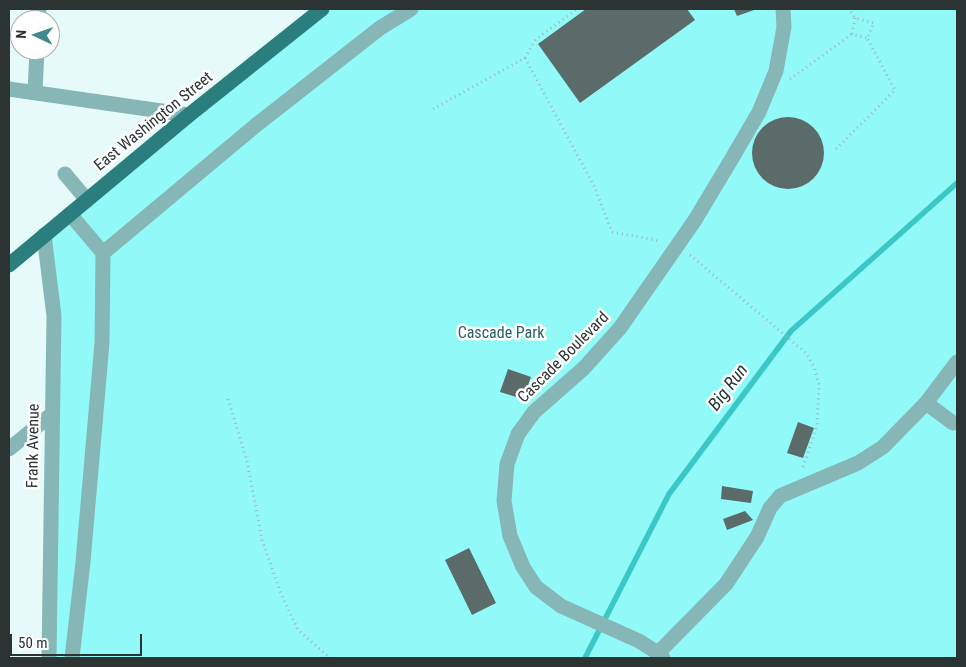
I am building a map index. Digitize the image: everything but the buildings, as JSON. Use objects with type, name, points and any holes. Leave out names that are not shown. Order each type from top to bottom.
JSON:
[{"type":"main road","name":"East Washington Street","points":[[9,265],[189,115],[322,9]]},
{"type":"street","points":[[103,253],[256,126],[380,28],[411,9]]},
{"type":"street","name":"Cascade Boulevard","points":[[660,655],[639,641],[561,606],[536,587],[523,567],[510,536],[504,501],[508,464],[518,434],[534,412],[584,368],[620,328],[699,212],[759,112],[776,71],[784,27],[783,9]]},
{"type":"street","points":[[35,93],[37,60]]},
{"type":"street","points":[[9,89],[189,115]]},
{"type":"street","points":[[65,174],[87,200]]},
{"type":"street","points":[[70,214],[103,253],[102,343],[83,562],[72,658]]},
{"type":"street","name":"Frank Avenue","points":[[44,235],[54,316],[49,658]]},
{"type":"street","points":[[660,655],[726,584],[757,537],[770,508],[780,496],[858,463],[883,447],[926,403],[957,362]]},
{"type":"street","points":[[926,403],[953,423]]},
{"type":"street","points":[[9,450],[52,414]]},
{"type":"path","points":[[433,110],[525,58],[536,39],[577,9]]},
{"type":"path","points":[[849,9],[855,18],[874,23],[867,38]]},
{"type":"path","points":[[789,80],[852,34],[855,18]]},
{"type":"path","points":[[836,149],[895,90],[867,38],[852,34]]},
{"type":"path","points":[[525,58],[594,186],[612,232],[678,244],[806,353],[814,367],[819,385],[817,426],[795,489]]},
{"type":"path","points":[[228,399],[247,461],[262,540],[282,596],[298,630],[330,658]]},
{"type":"green space","name":"Cascade Park","points":[[322,9],[957,9],[957,658],[49,658],[52,414],[44,235]]},
{"type":"waterway","name":"Big Run","points":[[585,658],[669,494],[791,331],[957,183]]}]
